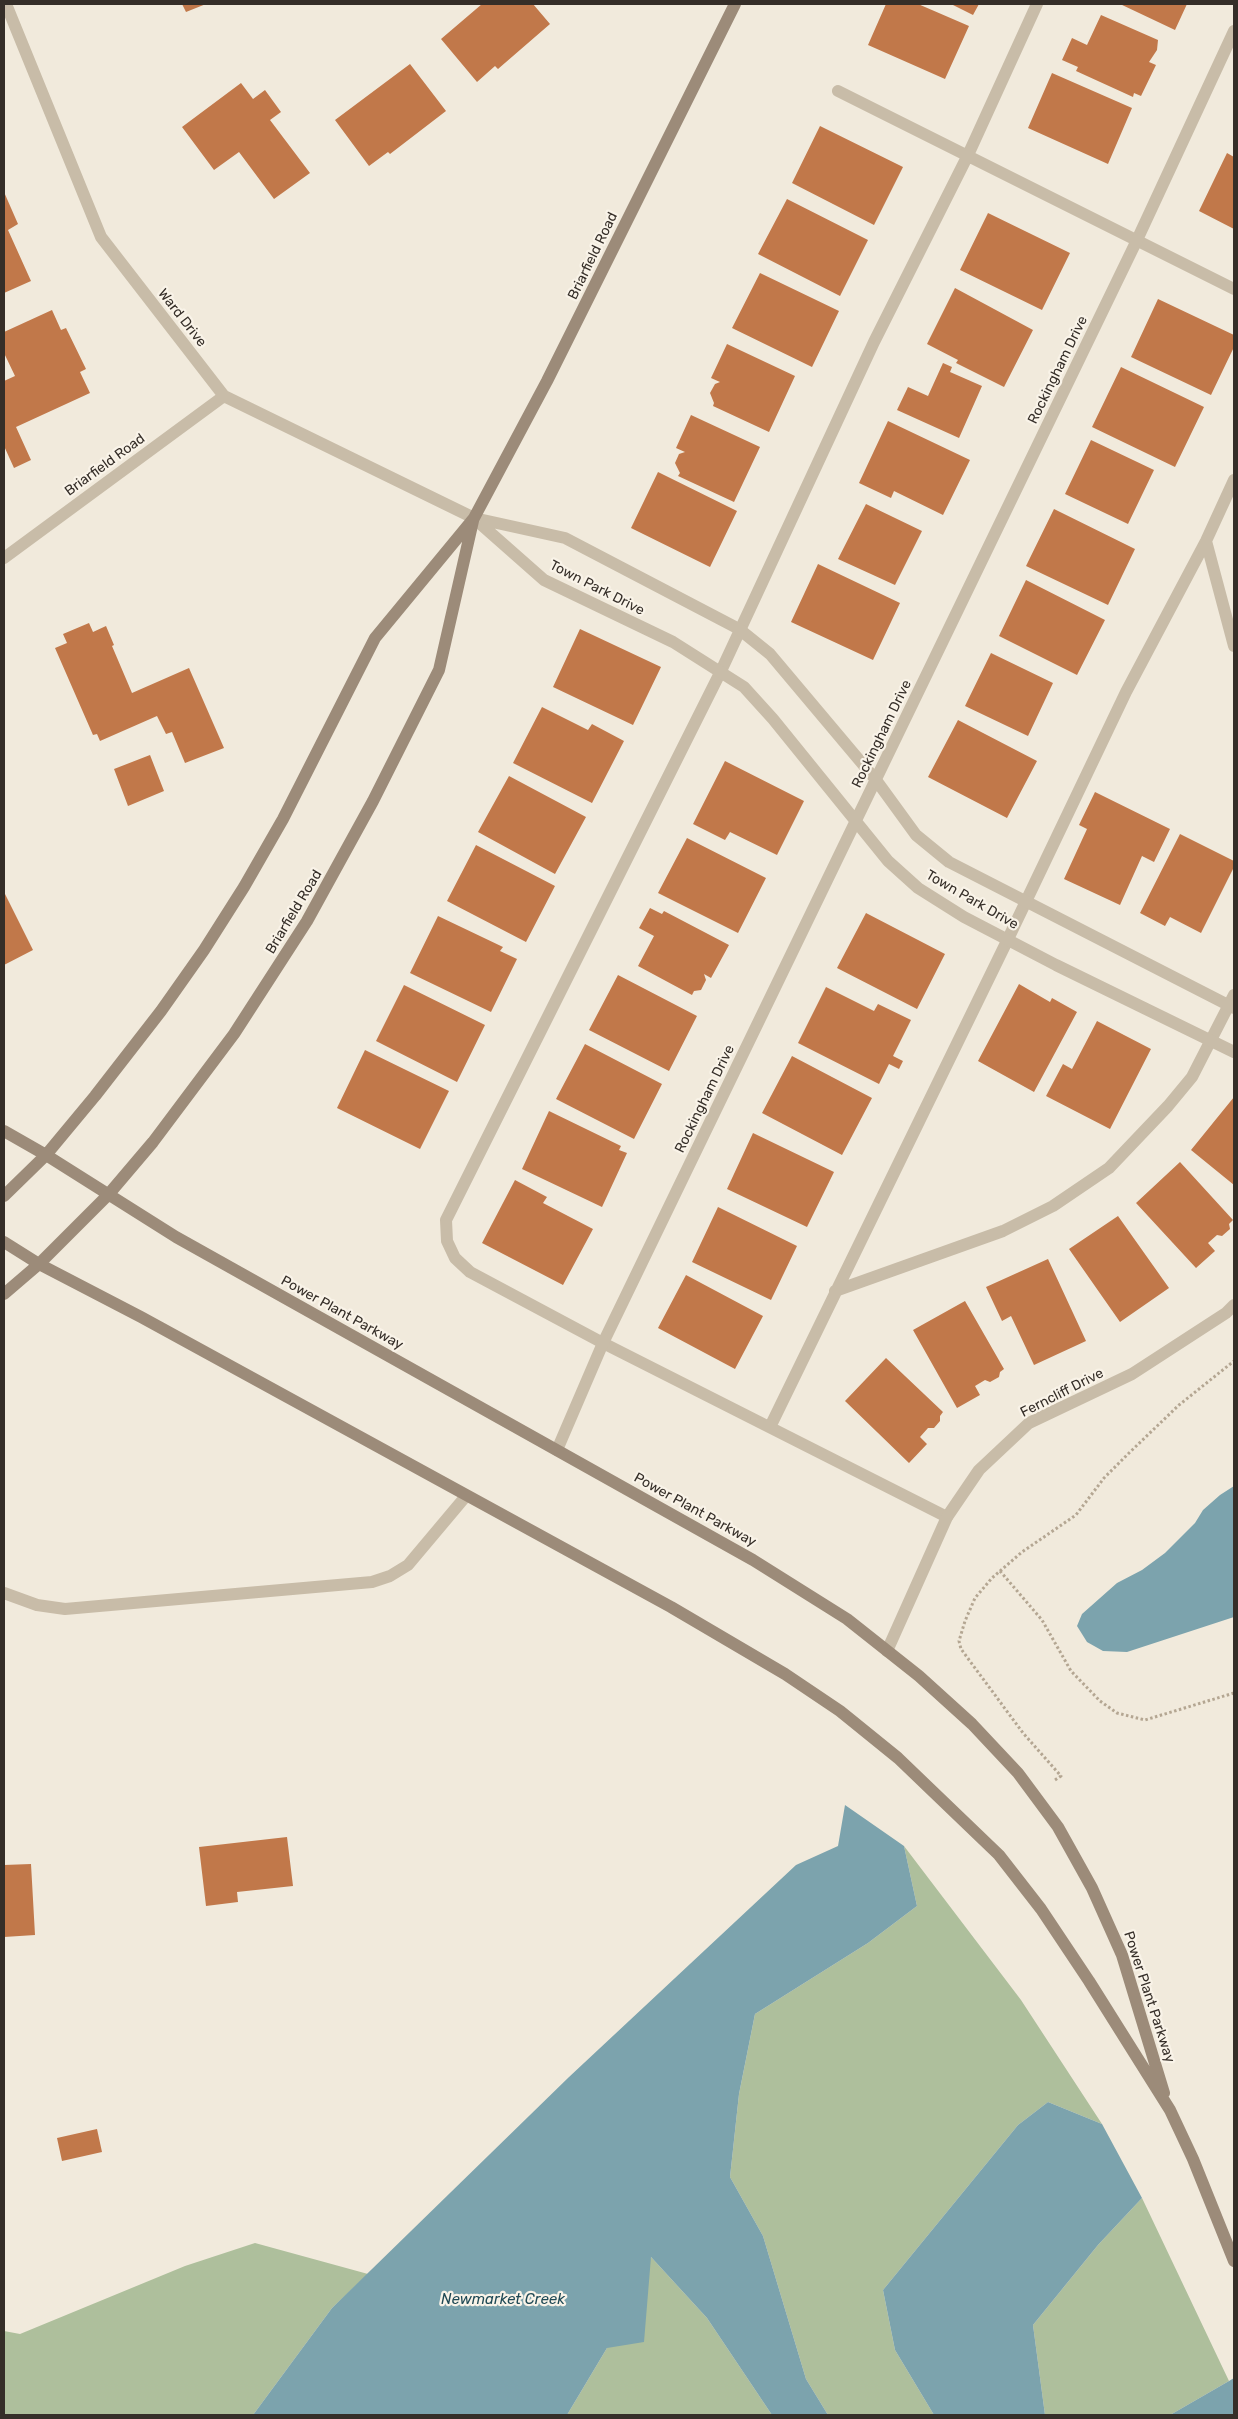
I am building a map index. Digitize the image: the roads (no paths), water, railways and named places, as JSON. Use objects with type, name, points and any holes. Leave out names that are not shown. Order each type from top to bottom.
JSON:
[{"type":"main road","name":"Briarfield Road","points":[[4,1196],[46,1154],[95,1096],[161,1011],[204,950],[244,888],[283,818],[375,638],[474,518],[547,381],[735,4]]},
{"type":"main road","name":"Briarfield Road","points":[[4,1294],[39,1264],[108,1195],[153,1142],[234,1034],[307,921],[340,863],[439,670],[474,518]]},
{"type":"main road","name":"Power Plant Parkway","points":[[4,1131],[46,1154],[176,1237],[753,1560],[847,1619],[972,1724],[1034,1795],[1058,1827],[1092,1888],[1122,1955],[1170,2110],[1193,2160],[1234,2261]]},
{"type":"main road","name":"Power Plant Parkway","points":[[4,1242],[39,1264],[141,1317],[671,1607],[785,1674],[840,1711],[898,1758],[999,1855],[1041,1909],[1170,2110]]},
{"type":"street","name":"Ward Drive","points":[[6,4],[101,237],[224,396],[474,518]]},
{"type":"street","points":[[947,1517],[603,1343],[470,1272],[455,1258],[451,1250],[447,1241],[446,1220],[721,671],[874,342],[968,155],[1037,4]]},
{"type":"street","name":"Rockingham Drive","points":[[557,1450],[603,1343],[1137,240],[1234,32]]},
{"type":"street","points":[[838,91],[1234,289]]},
{"type":"street","name":"Briarfield Road","points":[[4,558],[224,396]]},
{"type":"street","points":[[770,1427],[1008,940],[1126,692],[1206,541],[1234,480]]},
{"type":"street","name":"Town Park Drive","points":[[474,518],[565,538],[739,629],[770,654],[876,780],[916,835],[949,862],[978,879],[1026,900],[1233,1003]]},
{"type":"street","name":"Town Park Drive","points":[[474,518],[544,580],[673,642],[721,671],[750,694],[888,861],[918,888],[964,917],[1008,940],[1234,1052]]},
{"type":"street","points":[[1206,541],[1234,646]]},
{"type":"street","points":[[835,1291],[1003,1231],[1053,1206],[1109,1168],[1168,1106],[1192,1076],[1233,1003]]},
{"type":"street","name":"Ferncliff Drive","points":[[887,1651],[947,1517],[979,1470],[1029,1423],[1132,1374],[1226,1313],[1234,1305]]},
{"type":"street","points":[[4,1593],[37,1605],[66,1609],[372,1582],[390,1576],[408,1565],[466,1496]]},
{"type":"water","points":[[1234,1486],[1234,1617],[1127,1652],[1103,1651],[1087,1642],[1077,1626],[1082,1614],[1117,1583],[1142,1570],[1165,1553],[1195,1523],[1203,1510]]},
{"type":"water","name":"Newmarket Creek","points":[[845,1805],[904,1846],[917,1906],[868,1943],[755,2014],[739,2094],[730,2177],[763,2236],[806,2379],[828,2415],[772,2415],[707,2318],[651,2257],[644,2342],[607,2348],[567,2415],[253,2415],[332,2308],[569,2077],[796,1865],[838,1846]]},
{"type":"water","points":[[1048,2102],[1102,2124],[1142,2198],[1098,2245],[1033,2325],[1045,2415],[934,2415],[895,2350],[883,2290],[1018,2125]]},
{"type":"water","points":[[1234,2378],[1234,2415],[1170,2415],[1229,2381]]}]
